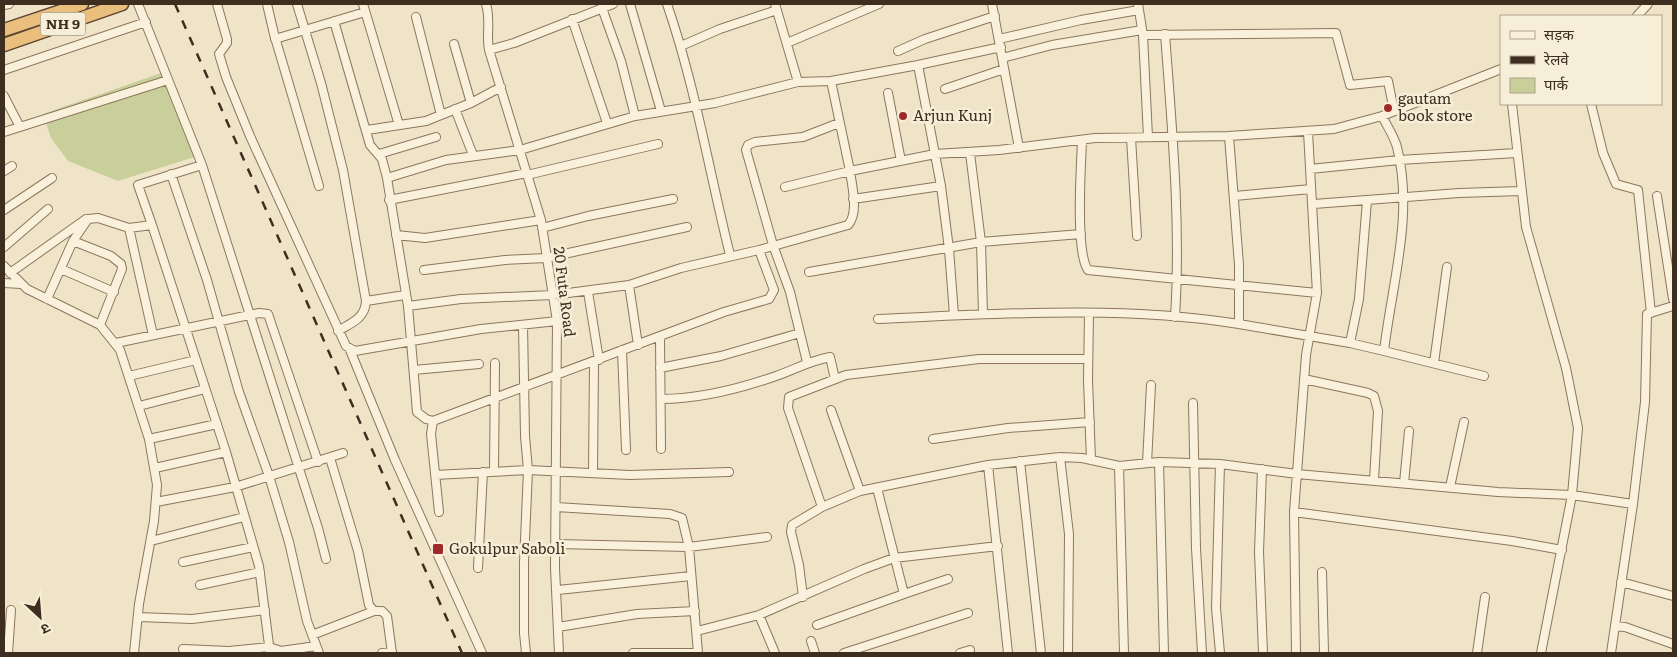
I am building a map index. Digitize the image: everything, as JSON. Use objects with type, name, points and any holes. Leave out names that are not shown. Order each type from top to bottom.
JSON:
[{"type":"highway","name":"NH 9","points":[[4,30],[82,4]]},
{"type":"highway","name":"NH 9","points":[[4,45],[122,4]]},
{"type":"street","points":[[4,5],[9,4]]},
{"type":"street","points":[[138,4],[202,165],[318,528],[326,559]]},
{"type":"street","points":[[217,4],[227,39],[227,43],[220,54],[226,77],[338,331],[350,350],[395,460],[482,653]]},
{"type":"street","points":[[267,4],[275,39],[320,186]]},
{"type":"street","points":[[296,4],[332,120],[343,170],[366,302],[365,313],[338,331]]},
{"type":"street","points":[[363,4],[400,125]]},
{"type":"street","name":"20 Futa Road","points":[[486,4],[490,17],[486,35],[489,50],[541,224],[557,321],[556,544],[559,653]]},
{"type":"street","points":[[489,50],[514,43],[613,4]]},
{"type":"street","points":[[630,4],[661,111]]},
{"type":"street","points":[[667,4],[687,64],[730,255]]},
{"type":"street","points":[[787,43],[879,4]]},
{"type":"street","points":[[992,4],[1019,148]]},
{"type":"street","points":[[1638,15],[1648,4]]},
{"type":"street","points":[[681,46],[776,7],[787,43],[790,62],[798,82]]},
{"type":"street","points":[[387,178],[473,155],[520,150],[635,116],[695,106],[798,82],[831,81],[918,65],[1081,20],[1138,7],[1142,32],[1148,137]]},
{"type":"street","points":[[602,8],[621,61],[635,116]]},
{"type":"street","points":[[275,39],[365,12]]},
{"type":"street","points":[[898,51],[925,39],[995,16]]},
{"type":"street","points":[[416,17],[442,115]]},
{"type":"street","points":[[572,19],[607,124]]},
{"type":"street","points":[[334,21],[372,149],[379,154],[387,178],[389,200],[408,306],[417,412],[426,419],[433,421],[494,400],[724,312],[769,299],[774,290],[759,250]]},
{"type":"street","points":[[4,70],[146,22]]},
{"type":"street","points":[[1002,58],[1052,45],[1142,32],[1165,34],[1336,33],[1350,85],[1388,80],[1394,111]]},
{"type":"street","points":[[1165,34],[1173,138],[1177,277],[1175,317]]},
{"type":"street","points":[[454,44],[471,103]]},
{"type":"street","points":[[918,65],[941,186],[950,249],[954,315]]},
{"type":"street","points":[[945,89],[1004,69]]},
{"type":"street","points":[[785,187],[850,171],[934,154],[970,153],[1130,138],[1229,136],[1334,129],[1382,116],[1500,69]]},
{"type":"street","points":[[4,132],[168,80]]},
{"type":"street","points":[[408,306],[461,298],[553,296],[629,285],[730,255],[759,250],[848,225],[853,216],[850,171],[831,81]]},
{"type":"street","points":[[367,130],[400,125],[442,115],[471,103],[501,87]]},
{"type":"street","points":[[888,93],[902,162]]},
{"type":"street","points":[[4,96],[20,127]]},
{"type":"street","points":[[1512,105],[1526,226],[1574,401],[1578,428],[1572,495],[1541,653]]},
{"type":"street","points":[[1591,105],[1603,153],[1616,184],[1638,190],[1651,313]]},
{"type":"street","points":[[455,109],[473,155]]},
{"type":"street","points":[[1382,116],[1396,146],[1404,212],[1396,283],[1384,351]]},
{"type":"street","points":[[808,362],[790,292],[773,246],[746,155],[748,145],[755,142],[803,137],[840,123]]},
{"type":"street","points":[[1296,653],[1294,512],[1304,379],[1317,293],[1314,204],[1311,189],[1308,132]]},
{"type":"street","points":[[1229,136],[1235,196],[1239,284],[1238,324]]},
{"type":"street","points":[[379,154],[436,137]]},
{"type":"street","points":[[1130,138],[1137,236]]},
{"type":"street","points":[[1082,141],[1081,234],[1084,264],[1088,270],[1177,277],[1317,293]]},
{"type":"street","points":[[389,200],[527,174],[658,144]]},
{"type":"street","points":[[970,153],[981,242],[983,314]]},
{"type":"street","points":[[1310,169],[1399,160],[1517,153]]},
{"type":"street","points":[[202,165],[138,185],[226,452],[254,547],[260,572],[270,650]]},
{"type":"street","points":[[4,171],[12,166]]},
{"type":"street","points":[[171,174],[207,280],[239,392],[269,476],[289,542],[312,636],[318,650],[229,652],[183,649]]},
{"type":"street","points":[[4,210],[52,178]]},
{"type":"street","points":[[853,199],[941,186]]},
{"type":"street","points":[[1235,196],[1311,189]]},
{"type":"street","points":[[1314,204],[1521,191]]},
{"type":"street","points":[[1657,196],[1673,299]]},
{"type":"street","points":[[396,235],[425,238],[541,224],[673,199]]},
{"type":"street","points":[[1350,343],[1359,299],[1367,201]]},
{"type":"street","points":[[4,247],[48,210]]},
{"type":"street","points":[[10,273],[78,224],[88,219],[98,218],[129,228],[152,225]]},
{"type":"street","points":[[47,299],[73,241],[88,219]]},
{"type":"street","points":[[424,270],[505,260],[546,258],[687,227]]},
{"type":"street","points":[[129,228],[153,335]]},
{"type":"street","points":[[810,272],[950,249],[981,242],[1081,234]]},
{"type":"street","points":[[73,241],[118,260],[122,270],[100,326]]},
{"type":"street","points":[[4,266],[21,284],[100,326],[116,343],[129,376],[149,439],[157,485],[151,541],[134,653]]},
{"type":"street","points":[[1434,363],[1446,267]]},
{"type":"street","points":[[61,269],[114,292]]},
{"type":"street","points":[[4,283],[21,284]]},
{"type":"street","points":[[629,285],[638,345]]},
{"type":"street","points":[[588,292],[596,361],[593,473]]},
{"type":"street","points":[[366,302],[405,294]]},
{"type":"street","points":[[1611,653],[1633,504],[1645,402],[1647,314],[1673,306]]},
{"type":"street","points":[[116,343],[265,313],[271,317],[318,462]]},
{"type":"street","points":[[1089,313],[1088,359],[1091,460]]},
{"type":"street","points":[[878,319],[983,314],[1089,313],[1175,317],[1238,324],[1350,343],[1484,376]]},
{"type":"street","points":[[350,350],[355,351],[411,340],[557,321]]},
{"type":"street","points":[[523,325],[526,388],[525,436],[528,470],[524,563],[524,633],[526,653]]},
{"type":"street","points":[[660,368],[721,356],[800,333]]},
{"type":"street","points":[[660,338],[661,450]]},
{"type":"street","points":[[622,350],[626,450]]},
{"type":"street","points":[[660,399],[700,396],[746,386],[790,371],[808,362],[830,357],[835,379]]},
{"type":"street","points":[[822,507],[787,402],[789,398],[846,375],[980,359],[1088,359]]},
{"type":"street","points":[[129,376],[196,360]]},
{"type":"street","points":[[494,471],[495,363]]},
{"type":"street","points":[[414,370],[478,364]]},
{"type":"street","points":[[1304,379],[1368,392],[1374,396],[1378,411],[1374,480]]},
{"type":"street","points":[[1147,463],[1151,385]]},
{"type":"street","points":[[139,406],[205,390]]},
{"type":"street","points":[[1193,403],[1202,653]]},
{"type":"street","points":[[831,410],[860,491]]},
{"type":"street","points":[[433,421],[431,434],[439,512]]},
{"type":"street","points":[[933,439],[1008,428],[1090,422]]},
{"type":"street","points":[[1450,487],[1464,422]]},
{"type":"street","points":[[149,439],[217,424]]},
{"type":"street","points":[[1404,483],[1409,431]]},
{"type":"street","points":[[155,468],[226,452]]},
{"type":"street","points":[[156,502],[235,487],[343,453]]},
{"type":"street","points":[[330,458],[358,551],[369,605],[374,610]]},
{"type":"street","points":[[802,597],[799,565],[790,532],[792,525],[797,521],[822,507],[860,491],[988,465],[1020,461],[1060,458],[1091,460],[1119,466],[1159,462],[1194,462],[1297,474],[1572,495],[1633,504]]},
{"type":"street","points":[[1060,458],[1069,534],[1068,653]]},
{"type":"street","points":[[1020,461],[1041,653]]},
{"type":"street","points":[[1159,462],[1164,653]]},
{"type":"street","points":[[1220,464],[1216,608],[1220,653]]},
{"type":"street","points":[[988,465],[1008,653]]},
{"type":"street","points":[[1119,466],[1124,653]]},
{"type":"street","points":[[1262,469],[1259,552],[1264,653]]},
{"type":"street","points":[[435,475],[528,470],[593,473],[729,472]]},
{"type":"street","points":[[478,568],[483,472]]},
{"type":"street","points":[[876,488],[904,594]]},
{"type":"street","points":[[556,507],[676,514],[682,518],[689,547],[698,653],[633,653]]},
{"type":"street","points":[[1294,512],[1512,541],[1562,550]]},
{"type":"street","points":[[151,541],[244,517]]},
{"type":"street","points":[[556,544],[689,547],[767,537]]},
{"type":"street","points":[[697,631],[759,615],[864,569],[894,558],[998,546]]},
{"type":"street","points":[[183,562],[254,547]]},
{"type":"street","points":[[200,585],[260,572]]},
{"type":"street","points":[[1322,572],[1324,653]]},
{"type":"street","points":[[558,590],[691,576]]},
{"type":"street","points":[[817,625],[948,579]]},
{"type":"street","points":[[1621,582],[1673,596]]},
{"type":"street","points":[[1477,653],[1485,597]]},
{"type":"street","points":[[8,653],[6,636],[10,610]]},
{"type":"street","points":[[138,617],[192,619],[265,610]]},
{"type":"street","points":[[312,636],[374,610],[382,611],[387,616],[392,653],[382,653]]},
{"type":"street","points":[[558,627],[637,614],[695,610]]},
{"type":"street","points":[[844,653],[968,613]]},
{"type":"street","points":[[759,615],[776,653]]},
{"type":"street","points":[[1615,626],[1625,627],[1673,644]]},
{"type":"street","points":[[811,641],[815,653]]},
{"type":"street","points":[[960,653],[970,650]]},
{"type":"green space","points":[[167,71],[201,155],[118,181],[68,161],[51,138],[43,114]]},
{"type":"railway","points":[[175,4],[462,653]]},
{"type":"place","name":"gautam book store","points":[[1388,108]]},
{"type":"place","name":"Arjun Kunj","points":[[903,116]]},
{"type":"place","name":"Gokulpur Saboli","points":[[438,549]]}]
